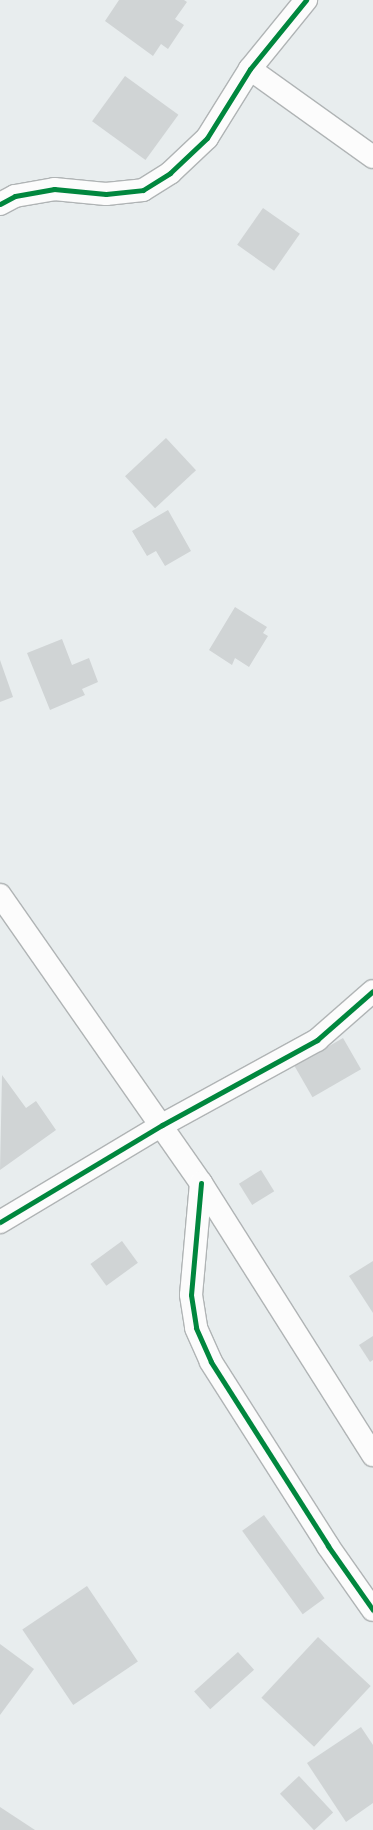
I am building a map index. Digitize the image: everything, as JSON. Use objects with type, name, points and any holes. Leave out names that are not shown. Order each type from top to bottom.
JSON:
[{"type":"street","points":[[0,204],[15,196],[54,189],[106,194],[144,190],[170,173],[207,138],[250,69],[306,0]]},
{"type":"street","points":[[250,69],[373,157]]},
{"type":"street","points":[[0,894],[201,1184],[373,1455]]},
{"type":"street","points":[[0,1222],[162,1126],[317,1040],[373,990]]},
{"type":"street","points":[[201,1184],[191,1295],[196,1328],[212,1362],[328,1546],[373,1610]]},
{"type":"building","points":[[119,0],[184,0],[187,2],[175,19],[184,25],[168,49],[161,44],[153,56],[105,21]]},
{"type":"building","points":[[125,76],[178,115],[145,160],[92,121]]},
{"type":"building","points":[[263,208],[300,234],[274,271],[237,245]]},
{"type":"building","points":[[166,438],[196,470],[155,508],[125,476]]},
{"type":"building","points":[[168,510],[191,551],[165,566],[156,551],[147,556],[132,531]]},
{"type":"building","points":[[235,607],[267,627],[263,633],[268,636],[249,667],[235,658],[232,665],[209,650]]},
{"type":"building","points":[[62,639],[72,665],[89,658],[98,682],[82,689],[85,695],[50,710],[27,653]]},
{"type":"building","points":[[0,660],[13,697],[0,702]]},
{"type":"building","points":[[343,1038],[361,1069],[313,1097],[295,1066]]},
{"type":"building","points":[[2,1075],[26,1108],[36,1101],[56,1130],[0,1170]]},
{"type":"building","points":[[261,1170],[274,1191],[252,1205],[239,1184]]},
{"type":"building","points":[[122,1241],[138,1263],[106,1286],[90,1264]]},
{"type":"building","points":[[373,1261],[373,1313],[349,1276]]},
{"type":"building","points":[[373,1336],[373,1360],[370,1362],[359,1345]]},
{"type":"building","points":[[264,1515],[325,1598],[303,1614],[242,1531]]},
{"type":"building","points":[[87,1586],[138,1661],[73,1705],[22,1630]]},
{"type":"building","points":[[318,1637],[371,1686],[314,1747],[261,1698]]},
{"type":"building","points":[[0,1644],[34,1669],[0,1715]]},
{"type":"building","points":[[238,1652],[254,1670],[210,1709],[194,1691]]},
{"type":"building","points":[[361,1727],[373,1745],[373,1803],[346,1822],[307,1763]]},
{"type":"building","points":[[299,1776],[333,1813],[314,1830],[280,1794]]},
{"type":"building","points":[[0,1807],[35,1830],[0,1830]]},
{"type":"cycle path","points":[[0,204],[15,196],[54,189],[106,194],[143,190],[170,173],[207,138],[250,69],[306,0]]},
{"type":"cycle path","points":[[0,1222],[162,1125],[317,1040],[373,991]]},
{"type":"cycle path","points":[[201,1183],[191,1295],[196,1328],[211,1362],[328,1546],[373,1610]]}]
